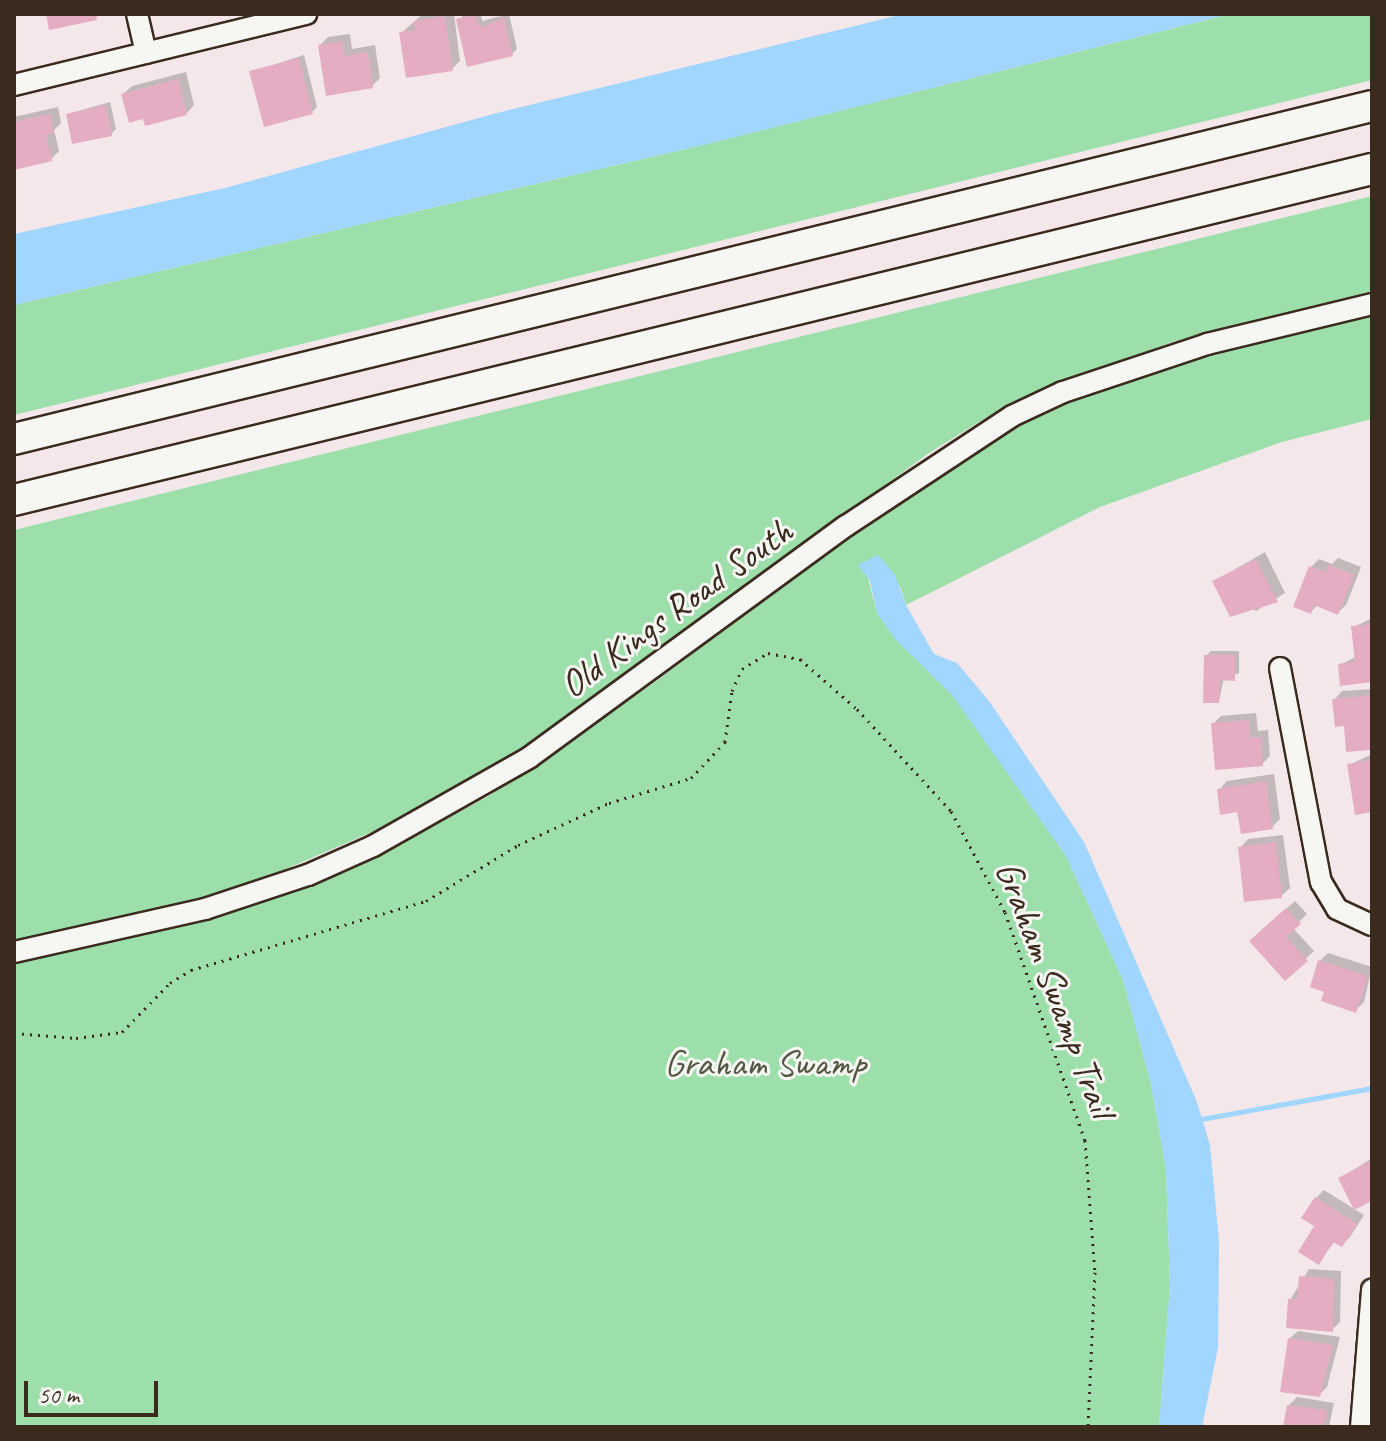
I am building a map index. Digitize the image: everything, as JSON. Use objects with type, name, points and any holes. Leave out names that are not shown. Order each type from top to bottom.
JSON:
[{"type":"highway","points":[[14,439],[1372,106]]},
{"type":"highway","points":[[14,500],[1372,169]]},
{"type":"street","points":[[137,14],[146,53]]},
{"type":"street","points":[[14,85],[306,14]]},
{"type":"street","name":"Old Kings Road South","points":[[14,952],[205,909],[363,851],[447,809],[530,757],[855,520],[1012,416],[1063,392],[1193,348],[1372,304]]},
{"type":"street","points":[[1280,668],[1321,882],[1337,909],[1372,925]]},
{"type":"street","points":[[1361,1427],[1372,1289]]},
{"type":"path","name":"Graham Swamp Trail","points":[[14,1033],[76,1038],[122,1032],[170,983],[191,970],[426,901],[518,845],[619,799],[660,792],[691,778],[725,742],[732,691],[742,669],[768,653],[800,659],[857,709],[951,811],[1005,912],[1085,1140],[1095,1272],[1088,1427]]},
{"type":"green space","points":[[1230,14],[1372,14],[1372,80],[14,415],[14,305],[703,145]]},
{"type":"green space","points":[[1372,196],[1372,291],[1172,342],[1000,409],[929,453],[527,746],[409,816],[258,881],[139,917],[14,942],[14,530]]},
{"type":"green space","name":"Graham Swamp","points":[[1372,313],[1372,419],[1282,442],[1100,507],[906,605],[900,586],[867,574],[877,613],[896,639],[953,695],[1066,856],[1123,980],[1151,1084],[1166,1170],[1170,1284],[1159,1427],[14,1427],[14,963],[187,925],[357,866],[489,796],[648,687],[860,529],[1006,433],[1051,409],[1161,368]]},
{"type":"water","points":[[904,14],[1230,14],[703,145],[14,305],[14,234],[225,188],[497,113]]},
{"type":"water","points":[[878,555],[895,575],[906,605],[934,654],[957,663],[989,701],[1084,842],[1197,1102],[1210,1145],[1219,1242],[1218,1347],[1202,1427],[1159,1427],[1170,1284],[1166,1170],[1151,1084],[1123,980],[1066,856],[952,695],[895,639],[877,613],[870,581],[858,565]]},
{"type":"building","points":[[46,14],[96,14],[97,20],[49,30]]},
{"type":"building","points":[[475,15],[478,25],[484,27],[504,17],[513,56],[467,67],[456,19]]},
{"type":"building","points":[[445,16],[453,71],[406,78],[399,32],[415,30],[414,21]]},
{"type":"building","points":[[342,41],[345,56],[368,52],[373,88],[326,96],[318,45]]},
{"type":"building","points":[[299,58],[313,114],[264,127],[249,71]]},
{"type":"building","points":[[178,79],[187,115],[145,126],[143,119],[129,123],[121,94]]},
{"type":"building","points":[[106,105],[112,136],[72,144],[66,114]]},
{"type":"building","points":[[50,114],[54,133],[46,135],[52,161],[14,170],[14,122]]},
{"type":"building","points":[[1256,559],[1278,602],[1230,617],[1212,581]]},
{"type":"building","points":[[1329,565],[1354,575],[1338,615],[1314,605],[1311,614],[1293,607],[1309,566],[1326,572]]},
{"type":"building","points":[[1372,624],[1372,682],[1340,686],[1338,664],[1355,662],[1351,626]]},
{"type":"building","points":[[1204,655],[1235,655],[1235,681],[1220,680],[1219,703],[1203,703]]},
{"type":"building","points":[[1372,695],[1370,750],[1346,752],[1344,726],[1335,727],[1332,699]]},
{"type":"building","points":[[1249,720],[1250,738],[1261,737],[1263,766],[1215,770],[1211,723]]},
{"type":"building","points":[[1372,760],[1372,812],[1355,815],[1347,764]]},
{"type":"building","points":[[1266,781],[1273,829],[1241,834],[1237,812],[1220,815],[1217,789]]},
{"type":"building","points":[[1276,842],[1282,898],[1244,902],[1238,847]]},
{"type":"building","points":[[1286,908],[1301,924],[1286,937],[1308,961],[1285,981],[1249,941]]},
{"type":"building","points":[[1318,960],[1368,976],[1356,1013],[1321,1001],[1324,992],[1310,987]]},
{"type":"building","points":[[1372,1160],[1372,1201],[1354,1210],[1338,1178]]},
{"type":"building","points":[[1315,1197],[1357,1224],[1342,1247],[1333,1242],[1319,1265],[1298,1252],[1314,1226],[1301,1218]]},
{"type":"building","points":[[1299,1276],[1334,1279],[1333,1332],[1286,1328],[1288,1299],[1297,1299]]},
{"type":"building","points":[[1288,1338],[1333,1345],[1320,1397],[1280,1392]]},
{"type":"building","points":[[1287,1405],[1327,1410],[1324,1427],[1283,1427]]},
{"type":"waterway","points":[[1196,1120],[1372,1088]]}]
